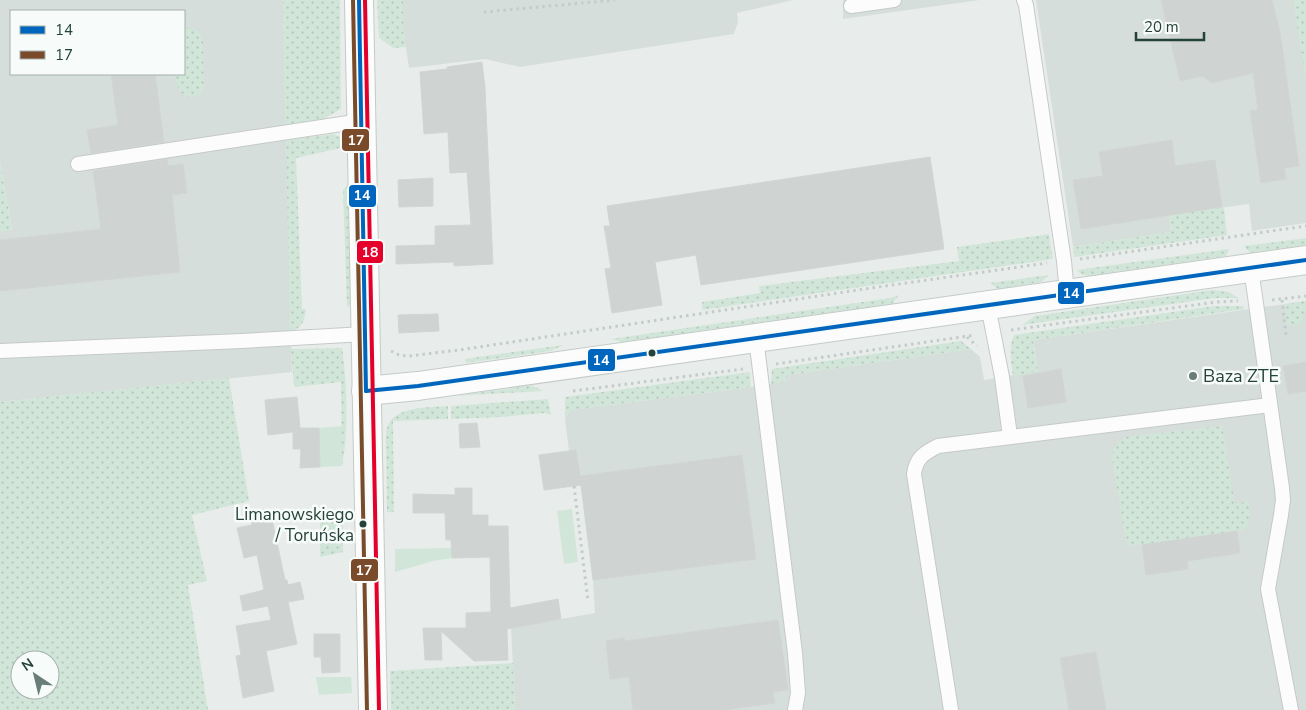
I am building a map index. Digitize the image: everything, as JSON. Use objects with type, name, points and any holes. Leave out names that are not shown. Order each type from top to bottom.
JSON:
[{"type":"street","points":[[359,0],[361,121],[376,339],[366,391],[373,710]]},
{"type":"street","points":[[366,391],[418,386],[1306,260]]},
{"type":"lane","points":[[851,6],[894,0]]},
{"type":"lane","points":[[1024,0],[1064,261],[1067,294]]},
{"type":"lane","points":[[78,164],[361,121]]},
{"type":"lane","points":[[1251,268],[1283,500],[1268,589],[1291,710]]},
{"type":"lane","points":[[988,306],[1002,378],[1010,436]]},
{"type":"lane","points":[[756,338],[794,653],[798,693],[794,710]]},
{"type":"lane","points":[[0,351],[242,341],[376,339]]},
{"type":"lane","points":[[950,710],[914,474],[915,464],[920,456],[938,446],[1270,405]]},
{"type":"path","points":[[484,12],[614,0]]},
{"type":"path","points":[[376,339],[399,355],[409,356],[459,350],[871,288],[1306,226]]},
{"type":"path","points":[[1282,300],[1286,335]]},
{"type":"path","points":[[574,486],[588,600]]},
{"type":"shaded area","points":[[0,0],[283,0],[292,372],[0,402],[0,231],[12,229],[0,162]]},
{"type":"shaded area","points":[[403,0],[793,0],[737,13],[738,22],[734,34],[520,67],[485,59],[409,68],[403,29]]},
{"type":"shaded area","points":[[843,0],[980,0],[843,19]]},
{"type":"shaded area","points":[[1036,0],[1306,0],[1306,223],[1252,231],[1249,204],[1169,215],[1171,232],[1073,247]]},
{"type":"shaded area","points":[[1306,301],[1306,710],[515,710],[511,628],[595,613],[593,580],[576,450],[569,451],[565,419],[570,410],[751,387],[787,381],[787,375],[971,349],[980,357],[984,380],[1038,371],[1033,340]]},
{"type":"green space","points":[[283,0],[340,0],[341,109],[323,119],[285,127]]},
{"type":"green space","points":[[377,0],[403,0],[403,29],[406,47],[393,48],[379,38]]},
{"type":"green space","points":[[1293,0],[1306,0],[1306,80]]},
{"type":"green space","points":[[185,29],[196,30],[203,41],[204,87],[200,95],[194,97],[185,96],[182,93],[175,75],[185,75]]},
{"type":"green space","points":[[334,134],[345,140],[347,145],[345,147],[296,158],[302,309],[306,309],[302,324],[290,332],[286,140]]},
{"type":"green space","points":[[0,162],[12,230],[0,231]]},
{"type":"green space","points":[[348,184],[351,304],[347,307],[343,190]]},
{"type":"green space","points":[[1224,207],[1227,235],[1074,257],[1073,247],[1171,232],[1169,215]]},
{"type":"green space","points":[[1049,234],[1053,259],[702,310],[702,302],[760,293],[759,286],[959,261],[957,247]]},
{"type":"green space","points":[[1306,238],[1306,245],[1250,253],[1244,246]]},
{"type":"green space","points":[[1229,249],[1226,256],[1088,276],[1081,274],[1077,270]]},
{"type":"green space","points":[[1049,275],[1041,282],[998,289],[990,283]]},
{"type":"green space","points":[[1212,290],[1229,292],[1238,298],[1215,298],[1022,325],[1035,316]]},
{"type":"green space","points":[[899,295],[892,304],[622,342],[611,339],[890,298]]},
{"type":"green space","points":[[1306,301],[1306,309],[1299,325],[1287,326],[1285,304]]},
{"type":"green space","points":[[1214,306],[1243,306],[1244,309],[1033,340],[1038,371],[1013,376],[1011,350],[1014,335]]},
{"type":"green space","points":[[961,341],[971,349],[787,375],[787,381],[771,384],[772,369]]},
{"type":"green space","points":[[563,345],[551,351],[466,363],[465,359]]},
{"type":"green space","points":[[342,348],[345,376],[346,438],[342,466],[341,382],[294,387],[291,349]]},
{"type":"green space","points":[[750,372],[751,387],[570,410],[565,419],[565,397]]},
{"type":"green space","points":[[229,378],[249,501],[192,515],[207,581],[188,585],[208,710],[0,710],[0,402]]},
{"type":"green space","points":[[533,386],[543,391],[454,396]]},
{"type":"green space","points":[[548,399],[551,415],[545,413],[451,419],[451,406]]},
{"type":"green space","points":[[448,406],[448,419],[393,421],[394,512],[387,512],[386,435],[388,425],[400,413],[409,410]]},
{"type":"green space","points":[[342,426],[342,466],[320,467],[319,428]]},
{"type":"green space","points":[[1222,426],[1235,504],[1249,501],[1250,515],[1245,527],[1237,532],[1130,546],[1125,538],[1112,457],[1118,443],[1126,437]]},
{"type":"green space","points":[[572,509],[578,562],[564,564],[557,511]]},
{"type":"green space","points":[[339,521],[343,525],[343,552],[320,557],[320,522]]},
{"type":"green space","points":[[451,548],[452,558],[433,561],[395,572],[395,549]]},
{"type":"green space","points":[[513,663],[515,710],[391,710],[390,671]]},
{"type":"green space","points":[[316,677],[351,677],[352,693],[319,695]]},
{"type":"building","points":[[1161,0],[1272,0],[1280,32],[1299,166],[1284,168],[1286,179],[1261,183],[1250,111],[1258,110],[1253,73],[1212,83],[1202,76],[1180,81]]},
{"type":"building","points":[[482,62],[485,88],[493,264],[454,266],[454,262],[396,264],[396,246],[435,245],[435,226],[471,225],[467,172],[450,173],[448,132],[424,134],[420,72]]},
{"type":"building","points":[[111,75],[155,75],[164,142],[91,153],[87,130],[118,125]]},
{"type":"building","points":[[1172,140],[1175,166],[1215,160],[1222,207],[1081,229],[1073,180],[1103,176],[1099,152]]},
{"type":"building","points":[[930,157],[944,249],[701,285],[696,255],[655,262],[662,305],[612,313],[605,269],[611,268],[604,226],[610,226],[607,206]]},
{"type":"building","points":[[167,159],[168,166],[183,164],[187,193],[172,195],[180,272],[0,291],[0,240],[101,229],[93,171]]},
{"type":"building","points":[[433,178],[433,206],[399,207],[398,180]]},
{"type":"building","points":[[438,314],[439,331],[399,333],[398,315]]},
{"type":"building","points":[[1306,362],[1306,391],[1288,394],[1283,366]]},
{"type":"building","points":[[1061,369],[1066,402],[1028,408],[1023,376]]},
{"type":"building","points":[[297,397],[300,428],[319,428],[320,467],[300,468],[301,449],[293,449],[293,432],[268,435],[265,400]]},
{"type":"building","points":[[477,423],[480,447],[460,448],[459,424]]},
{"type":"building","points":[[576,450],[580,476],[742,455],[756,559],[593,580],[581,485],[544,490],[539,455]]},
{"type":"building","points":[[455,488],[472,488],[472,515],[488,515],[488,526],[508,526],[510,608],[558,599],[561,619],[507,629],[508,660],[474,661],[441,631],[442,660],[425,660],[423,628],[466,628],[466,613],[491,612],[490,557],[452,558],[451,540],[446,540],[445,513],[413,513],[413,494],[455,495]]},
{"type":"building","points":[[270,510],[285,580],[287,580],[288,585],[300,582],[304,599],[288,602],[297,644],[266,651],[274,691],[243,698],[236,656],[241,655],[236,626],[271,620],[268,606],[243,611],[240,596],[264,590],[257,555],[244,558],[237,528],[252,525],[250,514]]},
{"type":"building","points":[[1237,531],[1240,553],[1187,561],[1188,569],[1146,575],[1142,545]]},
{"type":"building","points":[[778,620],[788,690],[773,692],[775,703],[724,710],[633,710],[629,677],[610,679],[606,641],[624,638],[625,641]]},
{"type":"building","points":[[314,634],[340,634],[340,672],[322,673],[321,657],[314,657]]},
{"type":"building","points":[[1096,652],[1106,710],[1069,710],[1060,658]]},
{"type":"transit line","name":"17","points":[[353,0],[367,710]]},
{"type":"transit line","name":"14","points":[[359,0],[366,391]]},
{"type":"transit line","name":"18","points":[[365,0],[379,710]]},
{"type":"transit line","name":"14","points":[[366,391],[418,386],[1306,260]]},
{"type":"place","name":"Baza ZTE","points":[[1193,376]]},
{"type":"place","name":"Limanowskiego / Toruńska","points":[[363,524]]}]
